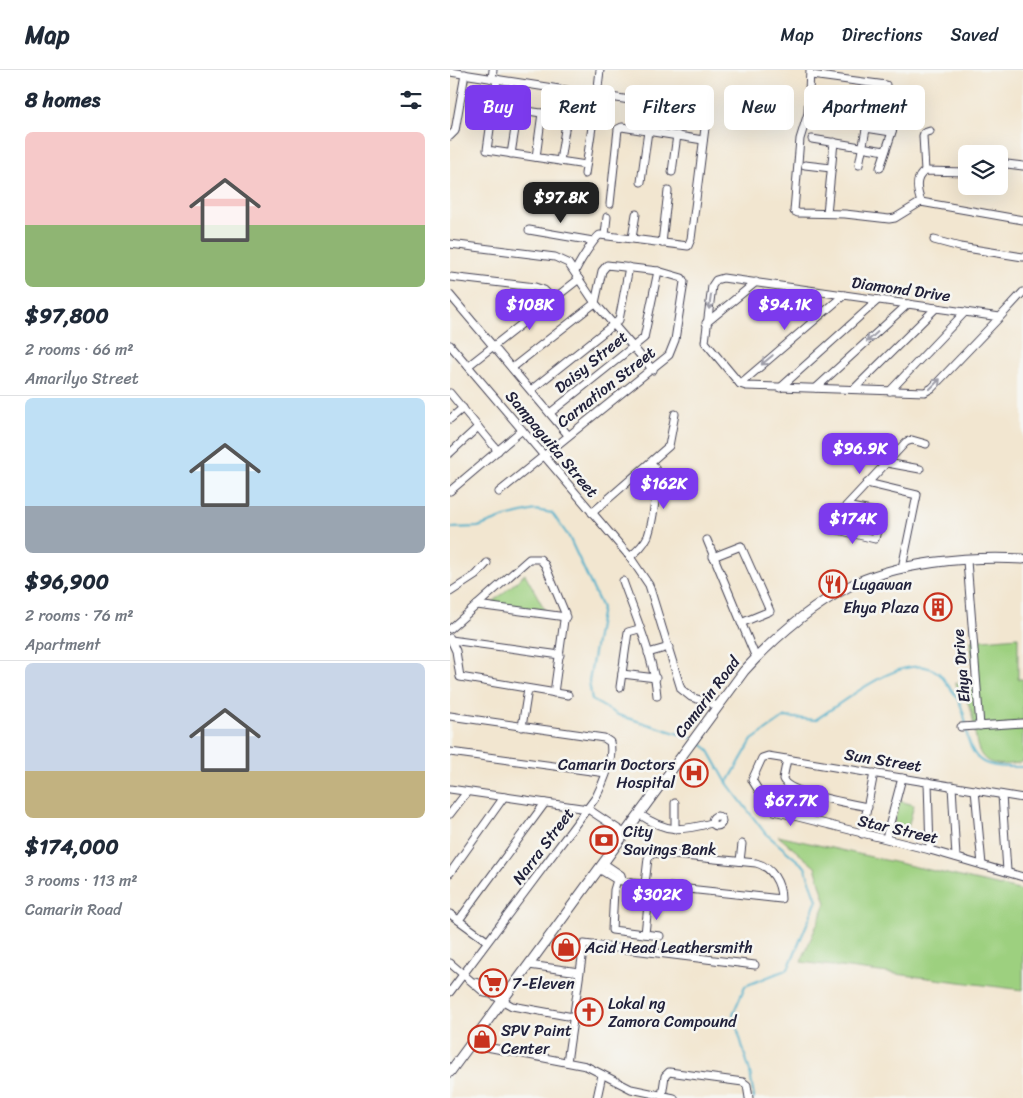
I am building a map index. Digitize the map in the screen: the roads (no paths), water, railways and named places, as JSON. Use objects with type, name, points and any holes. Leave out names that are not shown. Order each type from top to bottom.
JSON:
[{"type":"main road","name":"Camarin Road","points":[[450,1072],[624,833],[756,658],[806,614],[834,595],[861,581],[902,568],[969,561],[976,558],[1023,561]]},
{"type":"street","points":[[493,70],[494,85]]},
{"type":"street","points":[[597,85],[600,70]]},
{"type":"street","points":[[450,72],[541,86]]},
{"type":"street","points":[[886,85],[810,73],[808,113],[800,139],[794,211],[798,213],[827,213],[889,219],[895,218],[921,202],[1023,220]]},
{"type":"street","points":[[450,136],[455,131],[465,74]]},
{"type":"street","points":[[468,366],[553,299],[577,276],[578,264],[588,254],[593,241],[600,235],[684,246],[690,243],[707,112],[615,98]]},
{"type":"street","points":[[536,157],[541,120]]},
{"type":"street","points":[[610,204],[618,129],[622,127],[703,140]]},
{"type":"street","points":[[489,130],[486,150],[586,165]]},
{"type":"street","points":[[511,154],[515,130]]},
{"type":"street","points":[[560,161],[565,130]]},
{"type":"street","points":[[585,174],[592,130]]},
{"type":"street","points":[[859,165],[866,130]]},
{"type":"street","points":[[878,130],[891,132],[880,168]]},
{"type":"street","points":[[641,182],[648,131]]},
{"type":"street","points":[[925,171],[923,136],[924,133],[930,131]]},
{"type":"street","points":[[672,172],[677,135]]},
{"type":"street","points":[[812,139],[885,151]]},
{"type":"street","points":[[827,213],[834,142]]},
{"type":"street","points":[[1008,164],[1023,166]]},
{"type":"street","points":[[805,165],[831,168]]},
{"type":"street","points":[[921,202],[917,184],[921,173],[925,171],[958,172]]},
{"type":"street","points":[[662,243],[668,192]]},
{"type":"street","points":[[632,238],[636,214]]},
{"type":"street","points":[[605,236],[607,218]]},
{"type":"street","points":[[530,230],[593,241]]},
{"type":"street","points":[[934,240],[960,247],[1023,257]]},
{"type":"street","points":[[450,244],[555,257],[568,263],[595,303],[653,370]]},
{"type":"street","points":[[512,368],[595,303],[602,271],[607,265],[658,271]]},
{"type":"street","points":[[530,390],[614,325],[621,314],[629,267]]},
{"type":"street","name":"Carnation Street","points":[[499,492],[669,356],[672,350],[684,282],[682,278],[658,271]]},
{"type":"street","name":"Daisy Street","points":[[550,413],[644,338],[647,331],[658,271]]},
{"type":"street","points":[[450,278],[540,288],[553,299]]},
{"type":"street","name":"Diamond Drive","points":[[740,384],[706,345],[706,323],[712,286],[716,280],[723,278],[1000,317]]},
{"type":"street","points":[[706,323],[756,282]]},
{"type":"street","points":[[740,384],[780,388],[929,391],[1023,292]]},
{"type":"street","points":[[450,295],[568,435]]},
{"type":"street","points":[[740,384],[844,295]]},
{"type":"street","points":[[780,388],[878,300]]},
{"type":"street","points":[[816,388],[908,304]]},
{"type":"street","points":[[854,389],[936,308]]},
{"type":"street","points":[[890,391],[965,312]]},
{"type":"street","name":"Sampaguita Street","points":[[450,345],[630,557],[649,585],[680,688],[685,694],[718,706]]},
{"type":"street","points":[[450,393],[498,451]]},
{"type":"street","points":[[450,419],[463,408]]},
{"type":"street","points":[[592,513],[669,446],[675,414]]},
{"type":"street","points":[[450,453],[478,427]]},
{"type":"street","points":[[450,491],[522,430]]},
{"type":"street","points":[[846,506],[880,513],[875,540],[838,530],[846,506],[908,440],[926,444]]},
{"type":"street","points":[[887,463],[920,469]]},
{"type":"street","points":[[630,557],[641,547],[647,538],[651,523],[657,476],[654,466],[649,465]]},
{"type":"street","points":[[867,483],[916,495],[902,568]]},
{"type":"street","points":[[707,540],[712,557],[756,658]]},
{"type":"street","points":[[712,557],[741,546],[770,611],[741,623]]},
{"type":"street","points":[[450,629],[529,560],[536,558],[545,565],[562,602],[566,617],[554,693]]},
{"type":"street","name":"Ehya Drive","points":[[969,561],[977,726]]},
{"type":"street","points":[[450,592],[476,574],[487,563]]},
{"type":"street","points":[[623,581],[656,678],[657,696]]},
{"type":"street","points":[[478,606],[566,617]]},
{"type":"street","points":[[620,687],[628,632],[639,629]]},
{"type":"street","points":[[451,639],[560,655]]},
{"type":"street","points":[[451,639],[456,651],[458,676],[568,695]]},
{"type":"street","points":[[648,653],[669,647]]},
{"type":"street","points":[[622,674],[656,678]]},
{"type":"street","points":[[522,726],[528,689]]},
{"type":"street","name":"Narra Street","points":[[450,716],[608,739],[611,748],[606,773],[588,809],[450,992]]},
{"type":"street","points":[[961,727],[1023,723]]},
{"type":"street","points":[[450,752],[606,773]]},
{"type":"street","name":"Sun Street","points":[[752,780],[765,756],[1023,798]]},
{"type":"street","points":[[787,759],[783,779],[787,785],[822,798],[868,807]]},
{"type":"street","points":[[862,834],[874,773]]},
{"type":"street","points":[[886,838],[902,778]]},
{"type":"street","name":"Star Street","points":[[752,780],[769,807],[774,811],[862,834],[886,838],[1023,877]]},
{"type":"street","points":[[928,782],[930,850]]},
{"type":"street","points":[[952,786],[956,857]]},
{"type":"street","points":[[450,790],[588,809],[624,833]]},
{"type":"street","points":[[974,790],[982,865]]},
{"type":"street","points":[[450,814],[466,792]]},
{"type":"street","points":[[1002,795],[1007,871]]},
{"type":"street","points":[[450,873],[504,798]]},
{"type":"street","points":[[459,920],[545,803]]},
{"type":"street","points":[[675,803],[675,829]]},
{"type":"street","points":[[639,814],[658,827],[675,829],[712,823]]},
{"type":"street","points":[[740,861],[742,844]]},
{"type":"street","points":[[601,866],[620,880],[645,884],[781,899],[779,884],[769,870],[761,864],[740,861],[653,853],[648,858],[645,884]]},
{"type":"street","points":[[620,880],[614,890],[612,930],[660,936]]},
{"type":"street","points":[[645,934],[648,905]]},
{"type":"street","points":[[450,914],[487,941]]},
{"type":"street","points":[[568,1062],[582,947],[587,944],[755,965]]},
{"type":"street","points":[[450,963],[475,982],[482,984],[502,1002],[520,1008],[573,1017]]},
{"type":"street","points":[[529,965],[579,972]]},
{"type":"street","points":[[470,1044],[590,1067],[602,1075],[640,1092],[674,1098]]},
{"type":"street","points":[[662,1096],[664,1076],[669,1072],[743,1082],[747,1086],[749,1098]]},
{"type":"street","points":[[597,1098],[602,1075]]},
{"type":"waterway","points":[[450,528],[478,527],[505,517],[535,510],[552,513],[569,537],[602,608],[589,681],[592,700],[618,715],[692,738]]},
{"type":"waterway","points":[[728,782],[752,740],[785,717],[815,720],[874,681],[908,668],[923,667],[940,674],[954,693],[966,725]]},
{"type":"waterway","points":[[966,729],[969,742],[977,758],[991,765],[1023,767]]},
{"type":"waterway","points":[[696,740],[708,749],[727,783],[765,833],[805,867],[817,900],[788,969],[745,986],[733,1014],[750,1072],[754,1098]]},
{"type":"place","name":"Lugawan","points":[[833,584]]},
{"type":"place","name":"Ehya Plaza","points":[[938,607]]},
{"type":"place","name":"Camarin Doctors Hospital","points":[[694,773]]},
{"type":"place","name":"City Savings Bank","points":[[604,840]]},
{"type":"place","name":"Acid Head Leathersmith","points":[[566,947]]},
{"type":"place","name":"7-Eleven","points":[[493,983]]},
{"type":"place","name":"Lokal ng Zamora Compound","points":[[589,1012]]},
{"type":"place","name":"SPV Paint Center","points":[[482,1039]]}]
